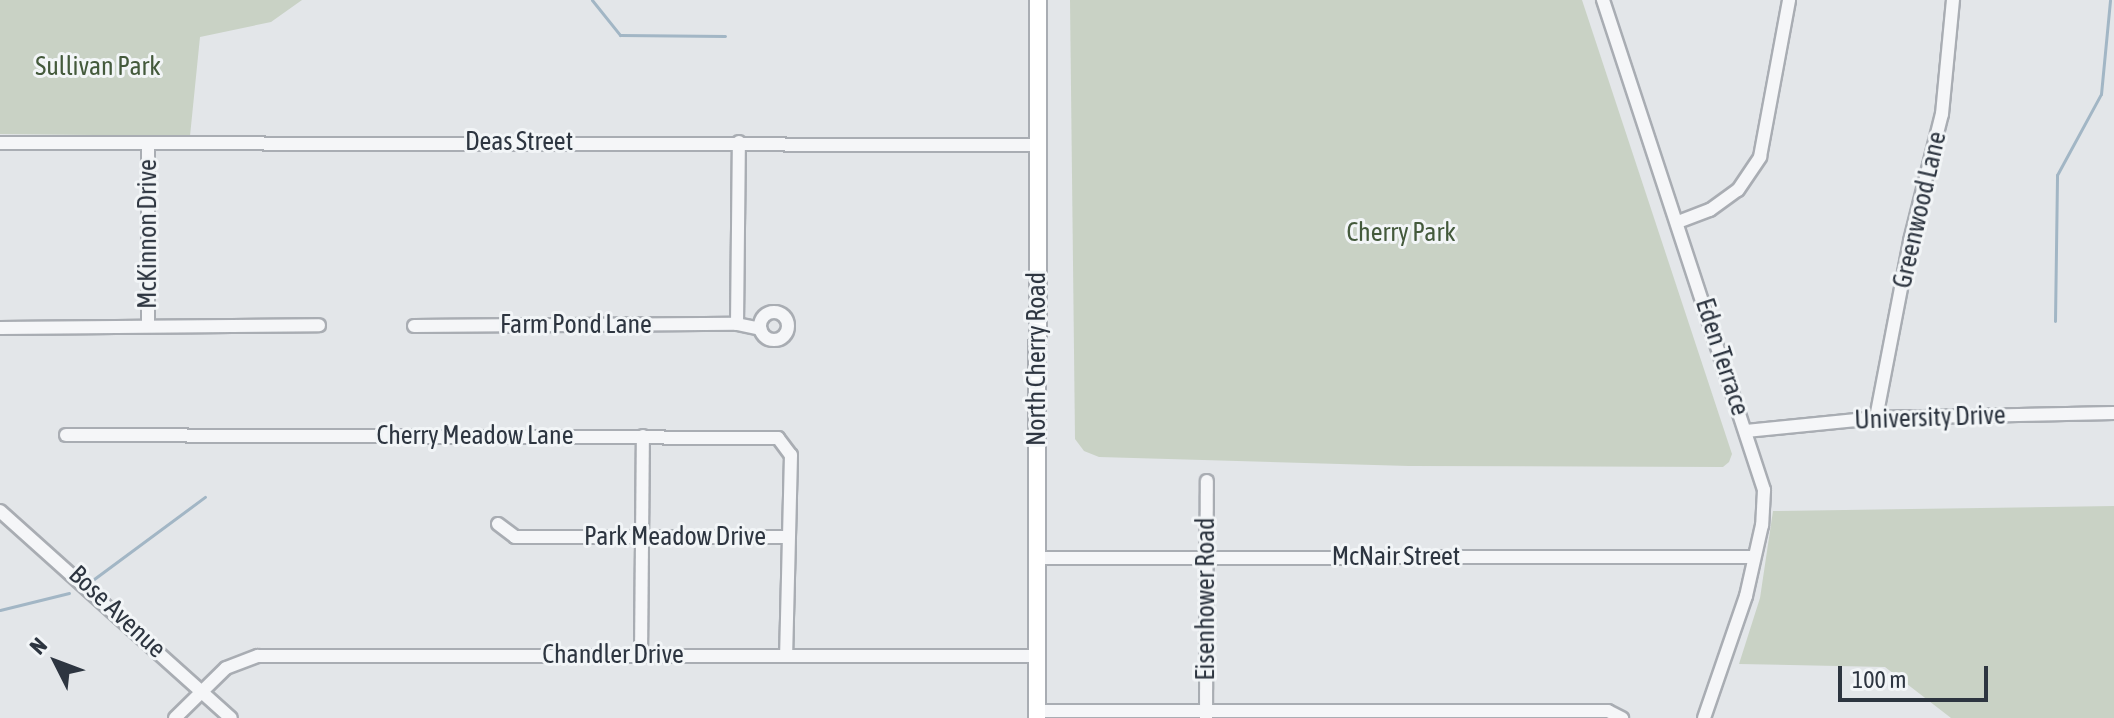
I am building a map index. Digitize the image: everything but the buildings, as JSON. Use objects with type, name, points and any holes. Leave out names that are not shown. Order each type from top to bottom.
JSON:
[{"type":"main road","name":"North Cherry Road","points":[[1037,714],[1038,0]]},
{"type":"street","name":"Eden Terrace","points":[[1603,0],[1764,490],[1754,557],[1735,635],[1704,718]]},
{"type":"street","points":[[1678,222],[1710,210],[1738,190],[1760,157],[1789,0]]},
{"type":"street","name":"Greenwood Lane","points":[[1876,418],[1910,241],[1942,114],[1953,0]]},
{"type":"street","name":"Deas Street","points":[[0,143],[739,142],[1037,145]]},
{"type":"street","points":[[737,324],[739,142]]},
{"type":"street","name":"McKinnon Drive","points":[[148,143],[148,325]]},
{"type":"street","name":"Farm Pond Lane","points":[[414,326],[737,324],[760,329]]},
{"type":"street","name":"McKinnon Drive","points":[[0,328],[319,325]]},
{"type":"street","name":"University Drive","points":[[1746,431],[1876,418],[2114,413]]},
{"type":"street","name":"Cherry Meadow Lane","points":[[66,435],[772,436],[785,441],[791,455],[786,537]]},
{"type":"street","points":[[641,655],[643,436]]},
{"type":"street","name":"Eisenhower Road","points":[[1206,714],[1207,481]]},
{"type":"street","name":"Bose Avenue","points":[[0,511],[231,718]]},
{"type":"street","name":"Park Meadow Drive","points":[[498,524],[515,537],[786,537],[786,654]]},
{"type":"street","name":"McNair Street","points":[[1037,558],[1754,557]]},
{"type":"street","name":"Chandler Drive","points":[[175,718],[200,690],[226,668],[258,656],[1037,656]]},
{"type":"street","points":[[1037,714],[1608,711],[1622,718]]},
{"type":"green space","name":"Sullivan Park","points":[[0,0],[302,0],[271,22],[200,37],[190,136],[0,134]]},
{"type":"green space","name":"Cherry Park","points":[[1070,0],[1582,0],[1732,454],[1729,462],[1723,467],[1409,466],[1099,457],[1084,451],[1075,439]]},
{"type":"green space","points":[[2114,506],[2114,718],[1951,718],[1885,667],[1739,664],[1760,598],[1773,511]]},
{"type":"waterway","points":[[592,0],[620,35],[725,36]]},
{"type":"waterway","points":[[2055,321],[2057,175],[2101,94],[2110,0]]},
{"type":"waterway","points":[[94,579],[205,497]]},
{"type":"waterway","points":[[0,610],[69,593]]}]
